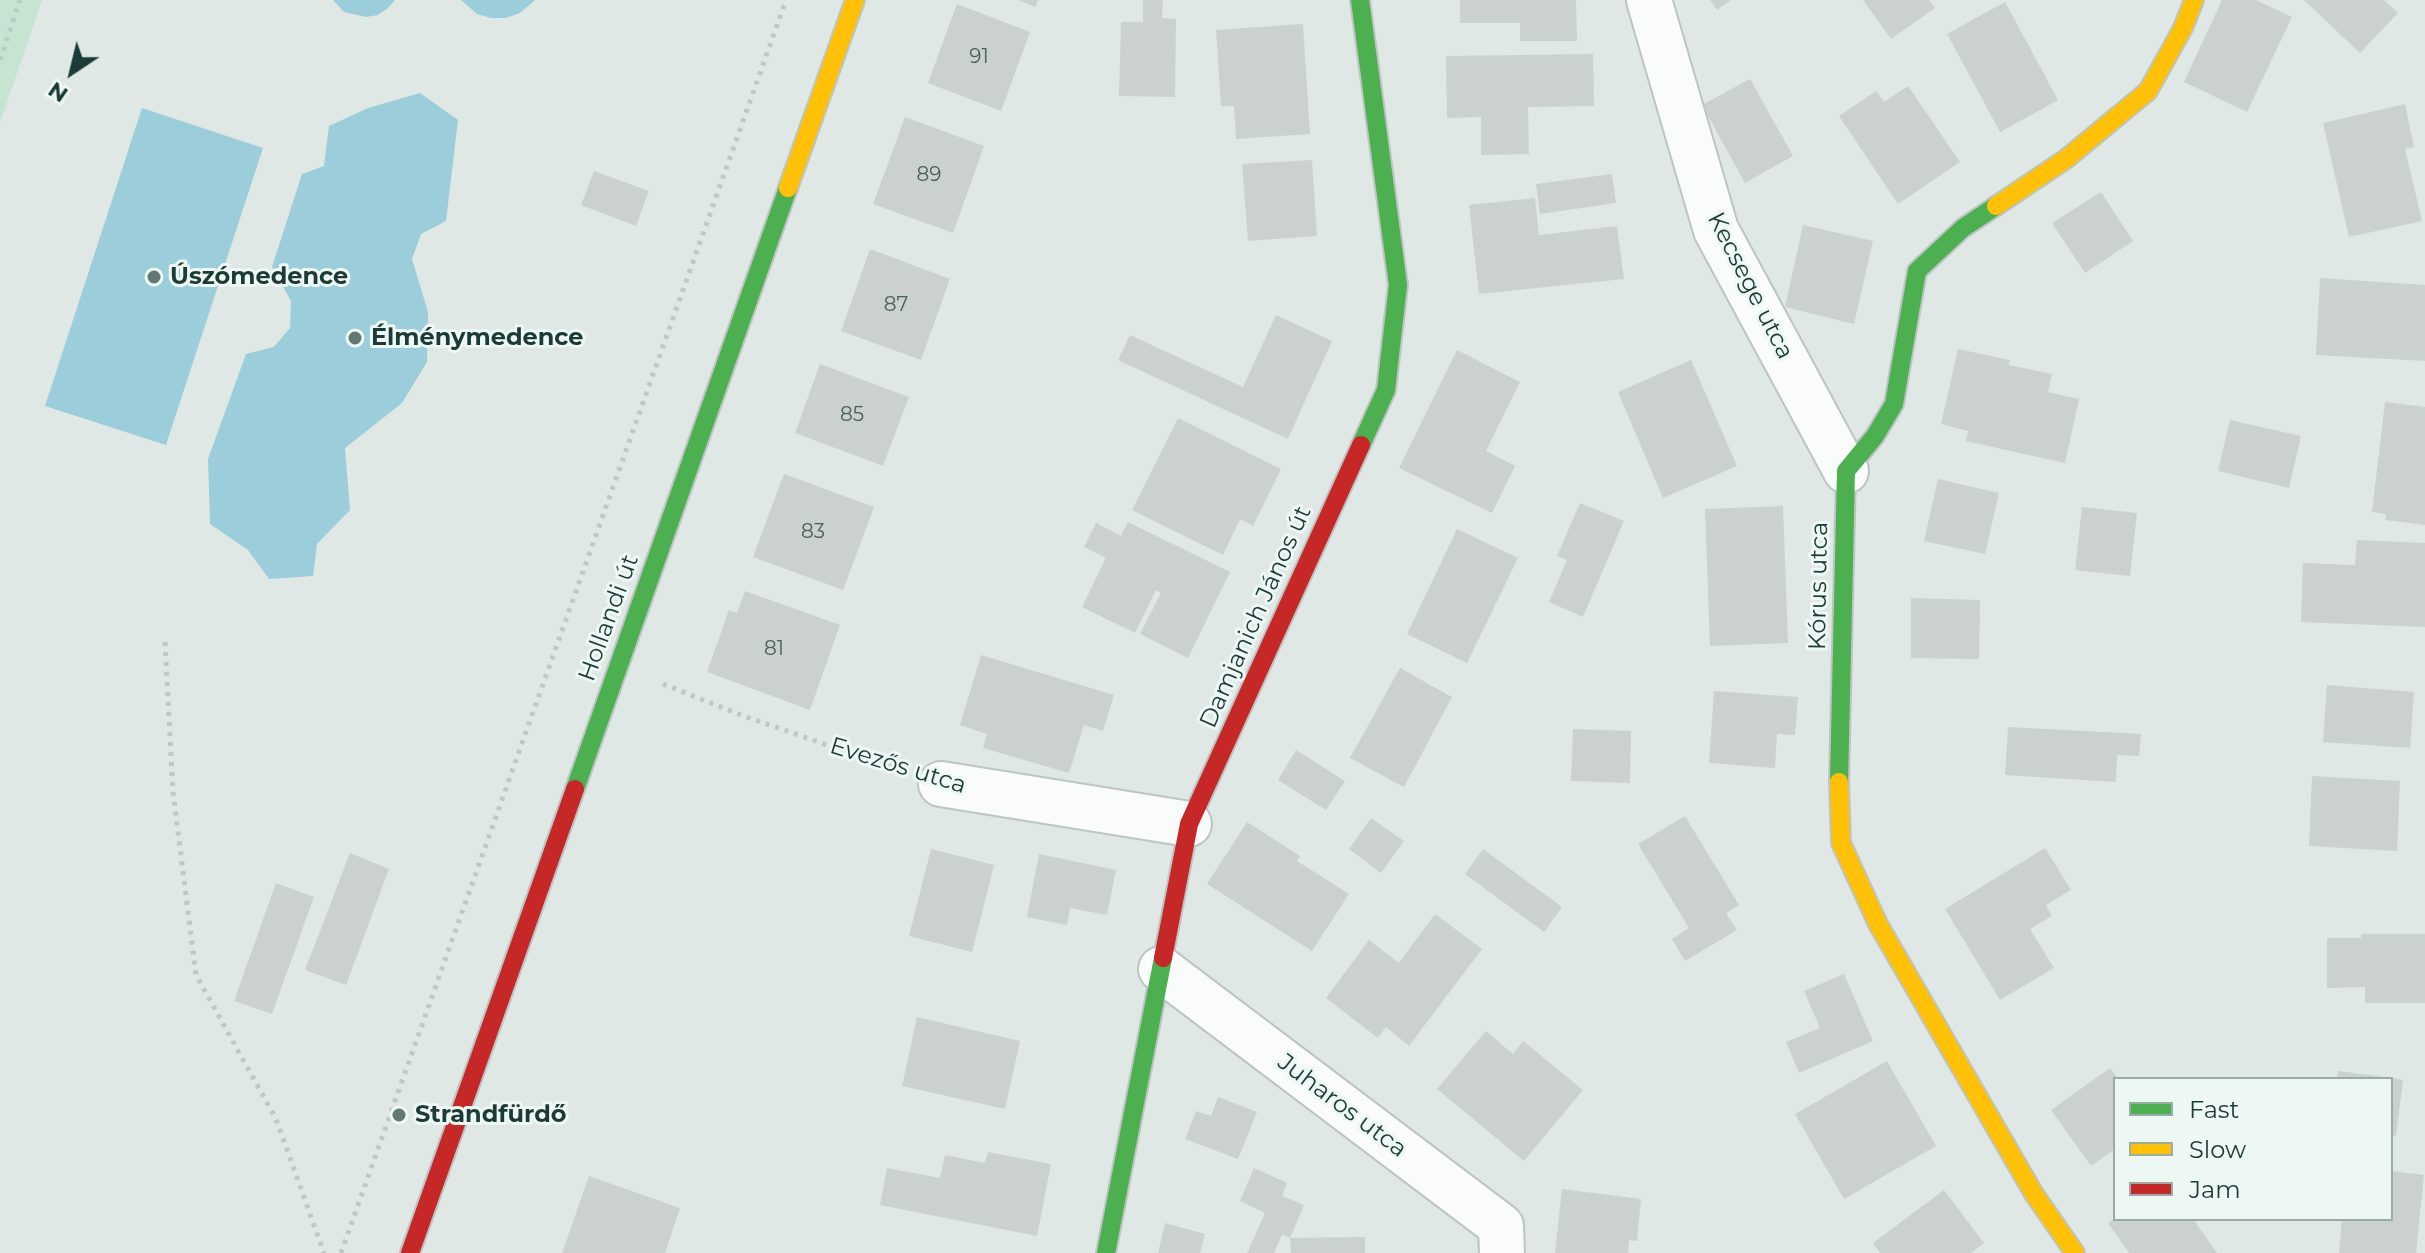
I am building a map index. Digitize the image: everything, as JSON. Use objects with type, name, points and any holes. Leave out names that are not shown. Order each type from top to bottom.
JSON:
[{"type":"street","name":"Hollandi út","points":[[410,1253],[855,0]]},
{"type":"street","name":"Damjanich János út","points":[[1106,1253],[1189,824],[1386,390],[1398,285],[1360,0]]},
{"type":"street","name":"Kecsege utca","points":[[1649,0],[1716,230],[1846,471]]},
{"type":"street","points":[[1846,471],[1875,436],[1894,404],[1917,271],[1963,228],[2066,159],[2148,91],[2183,28],[2194,0]]},
{"type":"street","name":"Kórus utca","points":[[1846,471],[1839,764],[1841,843],[1878,924],[2034,1194],[2075,1253]]},
{"type":"street","name":"Evezős utca","points":[[941,784],[1189,824]]},
{"type":"street","name":"Juharos utca","points":[[1161,969],[1501,1226],[1502,1253]]},
{"type":"path","points":[[0,60],[20,0]]},
{"type":"path","points":[[341,1253],[786,0]]},
{"type":"path","points":[[165,642],[173,792],[196,975],[276,1119],[324,1253]]},
{"type":"path","name":"Evezős utca","points":[[663,684],[741,715],[941,784]]},
{"type":"green space","points":[[0,0],[42,0],[0,123]]},
{"type":"water","points":[[333,0],[395,0],[378,15],[366,17],[344,12]]},
{"type":"water","points":[[461,0],[535,0],[520,13],[506,18],[491,18],[477,14]]},
{"type":"water","name":"Élménymedence","points":[[420,93],[458,120],[446,221],[421,234],[412,259],[428,312],[427,362],[402,403],[345,448],[350,510],[317,544],[313,576],[269,579],[248,550],[210,524],[208,459],[246,354],[274,347],[290,328],[291,301],[272,267],[302,174],[324,166],[329,126],[368,108]]},
{"type":"water","name":"Úszómedence","points":[[142,108],[263,148],[166,445],[45,406]]},
{"type":"building","points":[[1018,0],[1038,0],[1035,7]]},
{"type":"building","points":[[1143,0],[1163,0],[1162,18],[1176,19],[1175,97],[1119,96],[1121,22],[1143,22]]},
{"type":"building","points":[[1460,0],[1576,0],[1577,41],[1520,41],[1520,23],[1460,23]]},
{"type":"building","points":[[1710,0],[1731,0],[1717,10]]},
{"type":"building","points":[[1863,0],[1929,0],[1935,8],[1891,39]]},
{"type":"building","points":[[2222,0],[2256,0],[2292,17],[2247,112],[2184,82]]},
{"type":"building","points":[[2304,0],[2384,0],[2398,13],[2360,53]]},
{"type":"building","points":[[2005,2],[2058,100],[2000,132],[1947,34]]},
{"type":"building","points":[[957,4],[1030,32],[1001,111],[928,83]]},
{"type":"building","points":[[1303,24],[1310,134],[1236,139],[1234,106],[1221,106],[1216,30]]},
{"type":"building","points":[[1593,54],[1594,106],[1528,107],[1529,154],[1481,155],[1481,117],[1447,118],[1446,56]]},
{"type":"building","points":[[1750,79],[1793,156],[1745,183],[1702,105]]},
{"type":"building","points":[[1908,86],[1960,162],[1898,204],[1839,116],[1876,91],[1884,102]]},
{"type":"building","points":[[2405,104],[2414,147],[2405,149],[2422,221],[2349,237],[2323,123]]},
{"type":"building","points":[[905,117],[984,146],[953,233],[873,204]]},
{"type":"building","points":[[1312,160],[1317,236],[1248,241],[1242,164]]},
{"type":"building","points":[[594,171],[649,191],[636,226],[581,205]]},
{"type":"building","points":[[1612,174],[1616,203],[1540,214],[1536,184]]},
{"type":"building","points":[[2101,192],[2133,241],[2085,273],[2052,223]]},
{"type":"building","points":[[1535,198],[1539,235],[1617,226],[1624,279],[1479,294],[1469,205]]},
{"type":"building","points":[[1803,225],[1873,241],[1854,324],[1785,307]]},
{"type":"building","points":[[870,249],[950,279],[921,360],[841,331]]},
{"type":"building","points":[[2320,278],[2425,285],[2425,361],[2316,355]]},
{"type":"building","points":[[1276,315],[1332,341],[1288,439],[1118,360],[1130,335],[1243,387]]},
{"type":"building","points":[[1958,349],[2010,360],[2009,365],[2052,374],[2048,392],[2079,399],[2065,463],[1966,441],[1968,431],[1941,424]]},
{"type":"building","points":[[1457,350],[1520,382],[1486,451],[1515,466],[1492,513],[1399,468]]},
{"type":"building","points":[[1691,360],[1737,466],[1663,498],[1618,392]]},
{"type":"building","points":[[820,364],[909,397],[883,466],[795,433]]},
{"type":"building","points":[[2385,402],[2425,407],[2425,525],[2385,520],[2386,514],[2372,512]]},
{"type":"building","points":[[1178,418],[1281,469],[1253,526],[1240,519],[1223,555],[1132,510]]},
{"type":"building","points":[[2230,420],[2301,436],[2289,488],[2218,471]]},
{"type":"building","points":[[784,474],[874,507],[843,590],[753,557]]},
{"type":"building","points":[[1938,479],[1999,493],[1985,554],[1924,541]]},
{"type":"building","points":[[1580,503],[1624,521],[1583,617],[1549,602],[1567,560],[1557,556]]},
{"type":"building","points":[[1783,506],[1788,643],[1710,646],[1705,509]]},
{"type":"building","points":[[2082,507],[2137,513],[2130,576],[2075,570]]},
{"type":"building","points":[[1128,522],[1230,572],[1188,658],[1140,634],[1161,593],[1156,590],[1135,633],[1082,607],[1106,558],[1084,547],[1096,523],[1121,536]]},
{"type":"building","points":[[1457,529],[1518,558],[1467,663],[1407,634]]},
{"type":"building","points":[[2357,540],[2425,543],[2425,627],[2301,622],[2303,563],[2355,565]]},
{"type":"building","points":[[745,591],[840,625],[810,710],[707,672],[729,610],[737,613]]},
{"type":"building","points":[[1911,598],[1980,600],[1979,659],[1911,658]]},
{"type":"building","points":[[981,655],[1114,695],[1103,731],[1084,725],[1069,773],[983,748],[987,734],[960,725]]},
{"type":"building","points":[[1400,668],[1452,697],[1404,787],[1350,758]]},
{"type":"building","points":[[2327,685],[2414,692],[2410,748],[2323,742]]},
{"type":"building","points":[[1714,691],[1798,697],[1795,735],[1777,734],[1775,768],[1709,763]]},
{"type":"building","points":[[2008,727],[2141,734],[2139,756],[2117,755],[2116,782],[2005,775]]},
{"type":"building","points":[[1573,729],[1631,731],[1630,783],[1571,781]]},
{"type":"building","points":[[1296,750],[1345,781],[1326,810],[1278,780]]},
{"type":"building","points":[[2312,776],[2400,781],[2397,851],[2309,846]]},
{"type":"building","points":[[1685,816],[1739,905],[1726,913],[1737,930],[1685,961],[1672,939],[1689,928],[1638,844]]},
{"type":"building","points":[[1371,818],[1404,841],[1381,873],[1349,849]]},
{"type":"building","points":[[1247,822],[1300,856],[1297,861],[1349,894],[1312,951],[1207,884]]},
{"type":"building","points":[[2045,848],[2071,890],[2046,905],[2052,916],[2030,929],[2054,968],[2000,1000],[1945,909]]},
{"type":"building","points":[[931,849],[994,865],[972,952],[909,936]]},
{"type":"building","points":[[1483,849],[1562,907],[1544,932],[1465,874]]},
{"type":"building","points":[[350,853],[389,869],[346,985],[305,970]]},
{"type":"building","points":[[1039,854],[1116,870],[1107,915],[1070,908],[1067,925],[1027,917]]},
{"type":"building","points":[[276,883],[314,897],[272,1014],[234,1001]]},
{"type":"building","points":[[1435,914],[1482,949],[1409,1046],[1386,1027],[1378,1038],[1326,998],[1369,940],[1399,963]]},
{"type":"building","points":[[2361,934],[2425,934],[2425,1003],[2365,1003],[2365,987],[2327,988],[2327,938],[2361,938]]},
{"type":"building","points":[[1844,974],[1873,1041],[1799,1073],[1786,1042],[1820,1028],[1804,991]]},
{"type":"building","points":[[917,1017],[1020,1041],[1005,1109],[902,1086]]},
{"type":"building","points":[[1486,1031],[1513,1054],[1523,1041],[1583,1090],[1524,1161],[1437,1089]]},
{"type":"building","points":[[1887,1061],[1936,1146],[1844,1199],[1795,1114]]},
{"type":"building","points":[[2110,1068],[2117,1077],[2113,1077],[2113,1150],[2091,1166],[2051,1110]]},
{"type":"building","points":[[2338,1071],[2384,1077],[2337,1077]]},
{"type":"building","points":[[2393,1078],[2403,1080],[2396,1136],[2393,1135]]},
{"type":"building","points":[[1218,1097],[1257,1112],[1238,1159],[1185,1139],[1196,1111],[1211,1116]]},
{"type":"building","points":[[988,1152],[1051,1164],[1037,1236],[880,1205],[887,1168],[940,1178],[945,1155],[985,1163]]},
{"type":"building","points":[[1254,1168],[1287,1183],[1282,1196],[1304,1205],[1290,1238],[1282,1235],[1274,1253],[1247,1253],[1265,1213],[1240,1201]]},
{"type":"building","points":[[2393,1171],[2424,1175],[2416,1253],[2339,1253],[2342,1221],[2393,1221]]},
{"type":"building","points":[[589,1176],[680,1208],[665,1253],[562,1253]]},
{"type":"building","points":[[1562,1189],[1641,1199],[1637,1241],[1629,1240],[1628,1253],[1555,1253]]},
{"type":"building","points":[[1944,1190],[1984,1243],[1971,1253],[1880,1253],[1873,1243]]},
{"type":"building","points":[[2113,1220],[2194,1221],[2217,1253],[2129,1253],[2108,1223]]},
{"type":"building","points":[[1165,1223],[1205,1234],[1200,1253],[1158,1253]]},
{"type":"building","points":[[1365,1237],[1365,1253],[1291,1253],[1290,1238]]},
{"type":"traffic: fast","points":[[1360,0],[1398,285],[1386,390],[1361,445]]},
{"type":"traffic: fast","points":[[575,789],[788,188]]},
{"type":"traffic: fast","points":[[1839,782],[1846,471],[1875,436],[1894,404],[1917,271],[1963,228],[1996,206]]},
{"type":"traffic: fast","points":[[1106,1253],[1163,958]]},
{"type":"traffic: slow","points":[[788,188],[855,0]]},
{"type":"traffic: slow","points":[[1996,206],[2066,159],[2148,91],[2183,28],[2194,0]]},
{"type":"traffic: slow","points":[[1839,782],[1841,843],[1878,924],[2034,1194],[2075,1253]]},
{"type":"traffic: jam","points":[[1163,958],[1189,824],[1361,445]]},
{"type":"traffic: jam","points":[[410,1253],[575,789]]},
{"type":"place","name":"Úszómedence","points":[[154,277]]},
{"type":"place","name":"Élménymedence","points":[[355,338]]},
{"type":"place","name":"Strandfürdő","points":[[399,1115]]}]
